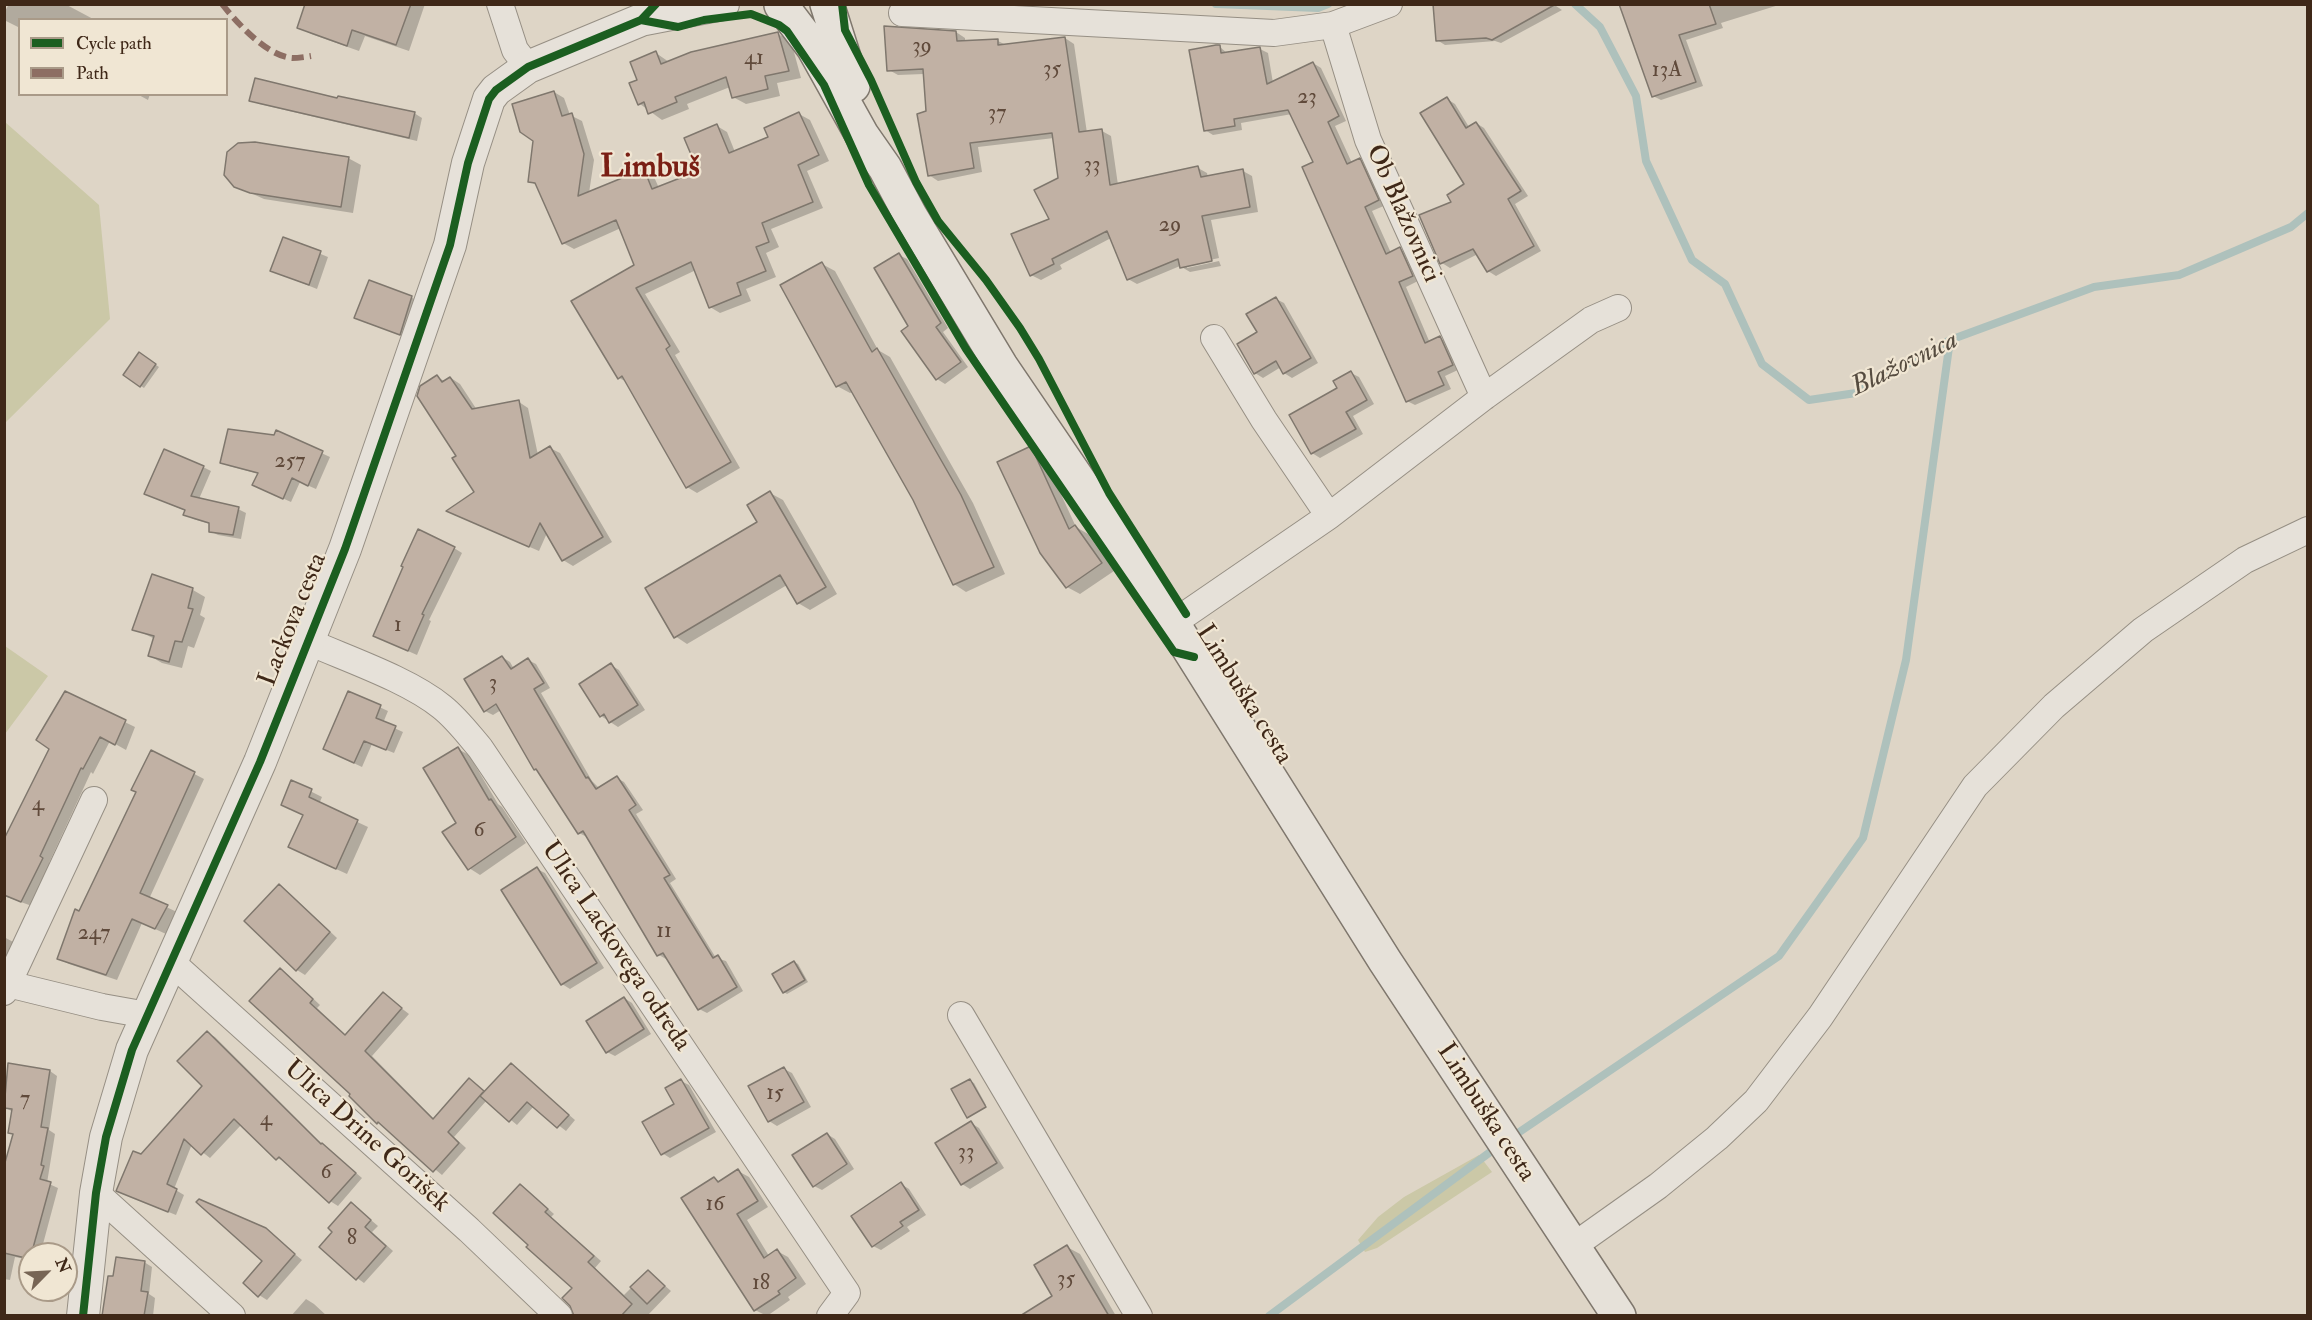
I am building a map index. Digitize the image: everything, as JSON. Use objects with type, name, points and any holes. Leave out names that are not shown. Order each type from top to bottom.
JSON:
[{"type":"main road","points":[[826,4],[846,68],[885,168]]},
{"type":"main road","points":[[789,5],[862,135],[885,168]]},
{"type":"main road","name":"Limbuška cesta","points":[[885,168],[1001,366],[1128,553],[1391,970],[1619,1316]]},
{"type":"street","points":[[500,4],[515,50],[528,68]]},
{"type":"street","name":"Lackova cesta","points":[[83,1316],[96,1193],[106,1137],[132,1050],[260,762],[364,498],[446,256],[468,163],[489,99],[496,90],[528,68],[654,12],[723,4]]},
{"type":"street","points":[[902,13],[1153,16],[1274,33],[1333,25],[1389,4]]},
{"type":"street","name":"Ob Blažovnici","points":[[1333,25],[1368,140],[1484,397]]},
{"type":"street","points":[[1173,623],[1329,516],[1484,397],[1591,320],[1618,308]]},
{"type":"street","points":[[1214,338],[1264,420],[1329,516]]},
{"type":"street","points":[[1572,1247],[1658,1186],[1717,1138],[1756,1101],[1820,1017],[1975,786],[2054,706],[2143,630],[2246,560],[2307,530]]},
{"type":"street","name":"Ulica Lackovega odreda","points":[[309,642],[421,692],[443,708],[480,748],[847,1293],[830,1316]]},
{"type":"street","points":[[94,800],[5,987],[147,1015]]},
{"type":"street","name":"Ulica Drine Gorišek","points":[[170,961],[469,1230],[559,1316]]},
{"type":"street","points":[[961,1016],[1139,1316]]},
{"type":"street","points":[[96,1193],[232,1316]]},
{"type":"shaded area","points":[[5,122],[99,205],[110,319],[5,423]]},
{"type":"shaded area","points":[[5,646],[48,676],[5,734]]},
{"type":"shaded area","points":[[1479,1155],[1492,1172],[1377,1248],[1365,1252],[1358,1240],[1378,1217],[1404,1197]]},
{"type":"building","points":[[305,4],[411,4],[396,45],[352,30],[347,46],[297,28]]},
{"type":"building","points":[[1433,4],[1556,4],[1492,40],[1486,38],[1436,41]]},
{"type":"building","points":[[1619,4],[1709,4],[1716,24],[1679,35],[1696,82],[1652,97]]},
{"type":"building","points":[[884,26],[956,31],[957,41],[998,39],[998,45],[1065,37],[1079,132],[1102,129],[1110,185],[1198,166],[1201,177],[1243,169],[1250,207],[1202,216],[1212,261],[1180,268],[1178,259],[1127,280],[1107,231],[1052,259],[1054,264],[1030,276],[1011,234],[1049,219],[1034,190],[1058,178],[1052,133],[970,143],[974,168],[928,176],[917,114],[926,111],[923,69],[887,71]]},
{"type":"building","points":[[778,32],[789,71],[765,76],[768,89],[732,98],[726,77],[675,97],[677,102],[648,114],[644,102],[638,105],[629,83],[637,80],[630,62],[656,51],[661,64],[691,52]]},
{"type":"building","points":[[1220,45],[1221,53],[1260,47],[1267,84],[1313,62],[1339,116],[1328,122],[1347,164],[1360,158],[1379,200],[1365,207],[1386,254],[1400,247],[1413,276],[1399,282],[1425,343],[1440,336],[1453,365],[1438,372],[1444,385],[1406,402],[1302,167],[1313,162],[1288,110],[1234,119],[1235,126],[1204,131],[1189,50]]},
{"type":"building","points":[[255,78],[337,98],[338,96],[415,112],[409,138],[249,101]]},
{"type":"building","points":[[554,91],[562,116],[572,113],[584,154],[578,196],[644,169],[652,189],[698,171],[684,138],[717,124],[729,153],[768,137],[764,128],[799,112],[819,155],[798,165],[813,202],[762,223],[769,242],[756,247],[766,271],[737,283],[741,295],[709,308],[691,262],[636,288],[670,346],[666,349],[731,462],[686,488],[622,376],[618,379],[571,301],[634,265],[616,220],[562,244],[535,183],[528,182],[533,141],[520,132],[512,104]]},
{"type":"building","points":[[1447,97],[1466,128],[1476,122],[1521,191],[1508,199],[1534,246],[1487,272],[1473,249],[1440,264],[1419,215],[1451,202],[1447,195],[1464,184],[1420,113]]},
{"type":"building","points":[[255,142],[349,157],[341,207],[250,193],[234,187],[224,175],[227,152],[238,143]]},
{"type":"building","points":[[283,237],[321,251],[309,285],[270,271]]},
{"type":"building","points":[[899,253],[941,323],[936,327],[961,362],[936,380],[901,331],[908,326],[874,268]]},
{"type":"building","points":[[822,262],[872,352],[877,348],[961,495],[994,567],[953,585],[913,500],[846,382],[836,387],[780,285]]},
{"type":"building","points":[[369,280],[412,296],[400,335],[354,318]]},
{"type":"building","points":[[1276,297],[1311,358],[1283,374],[1276,361],[1254,374],[1237,344],[1257,332],[1246,314]]},
{"type":"building","points":[[139,352],[156,364],[140,387],[123,375]]},
{"type":"building","points":[[1351,371],[1367,400],[1346,412],[1356,429],[1311,454],[1289,415],[1337,388],[1333,381]]},
{"type":"building","points":[[437,375],[442,382],[450,377],[472,409],[519,400],[530,458],[550,446],[603,537],[562,561],[540,523],[529,547],[446,511],[474,492],[452,458],[456,456],[417,396],[420,386]]},
{"type":"building","points":[[228,429],[274,435],[276,430],[323,451],[308,486],[292,478],[283,499],[252,485],[258,473],[220,463]]},
{"type":"building","points":[[1031,446],[1069,529],[1075,525],[1102,563],[1066,588],[1040,553],[997,462]]},
{"type":"building","points":[[164,449],[204,466],[191,496],[239,507],[233,535],[209,532],[209,523],[183,515],[185,510],[144,494]]},
{"type":"building","points":[[770,491],[826,587],[797,604],[780,575],[674,638],[645,588],[757,522],[747,505]]},
{"type":"building","points":[[418,529],[455,547],[422,614],[424,615],[408,651],[373,636]]},
{"type":"building","points":[[152,574],[193,588],[188,608],[193,609],[182,642],[175,641],[169,662],[148,656],[154,636],[132,630]]},
{"type":"building","points":[[502,656],[511,669],[528,658],[544,683],[534,689],[586,778],[588,777],[596,789],[617,776],[636,805],[629,810],[670,875],[664,878],[713,958],[718,955],[737,987],[698,1010],[663,953],[657,956],[583,831],[578,834],[536,769],[534,770],[496,704],[484,712],[464,679]]},
{"type":"building","points":[[611,663],[638,705],[609,723],[604,714],[600,717],[579,684]]},
{"type":"building","points":[[65,691],[126,720],[115,745],[100,737],[83,769],[81,768],[40,856],[43,858],[21,902],[4,895],[4,839],[49,749],[36,740]]},
{"type":"building","points":[[348,691],[381,705],[376,718],[396,726],[386,750],[364,741],[354,763],[323,749]]},
{"type":"building","points":[[458,747],[489,800],[491,799],[516,837],[468,870],[442,832],[456,823],[423,768]]},
{"type":"building","points":[[151,750],[195,772],[140,893],[168,905],[155,929],[132,919],[106,975],[57,959],[75,909],[79,911],[136,792],[131,790]]},
{"type":"building","points":[[291,780],[312,789],[309,797],[358,820],[336,869],[288,847],[303,815],[281,805]]},
{"type":"building","points":[[537,867],[597,963],[561,985],[501,890]]},
{"type":"building","points":[[279,884],[330,932],[296,971],[244,921]]},
{"type":"building","points":[[794,961],[805,980],[783,993],[772,974]]},
{"type":"building","points":[[280,968],[313,999],[310,1003],[345,1035],[383,992],[402,1008],[365,1051],[433,1119],[469,1078],[484,1091],[448,1132],[459,1143],[433,1172],[378,1122],[377,1124],[349,1096],[350,1094],[249,1001]]},
{"type":"building","points":[[624,997],[644,1029],[606,1053],[586,1021]]},
{"type":"building","points":[[207,1031],[321,1144],[356,1173],[329,1203],[279,1157],[276,1160],[234,1119],[201,1155],[184,1139],[167,1184],[177,1189],[168,1212],[116,1191],[133,1151],[141,1154],[202,1086],[177,1061]]},
{"type":"building","points":[[8,1063],[50,1070],[41,1127],[48,1128],[41,1165],[44,1166],[40,1179],[51,1182],[35,1242],[18,1242],[18,1256],[4,1253],[4,1166],[13,1134],[8,1133],[12,1109],[4,1108]]},
{"type":"building","points":[[511,1063],[569,1115],[557,1128],[527,1102],[509,1122],[480,1096]]},
{"type":"building","points":[[784,1067],[804,1102],[768,1122],[748,1086]]},
{"type":"building","points":[[681,1079],[709,1128],[661,1155],[642,1122],[674,1104],[665,1088]]},
{"type":"building","points":[[970,1079],[986,1107],[967,1118],[951,1089]]},
{"type":"building","points":[[971,1121],[997,1163],[961,1185],[935,1143]]},
{"type":"building","points":[[827,1133],[847,1164],[813,1187],[792,1155]]},
{"type":"building","points":[[738,1169],[758,1201],[737,1214],[764,1258],[777,1249],[796,1278],[778,1291],[780,1294],[754,1311],[681,1198],[714,1177],[718,1182]]},
{"type":"building","points":[[901,1182],[919,1210],[900,1222],[903,1226],[872,1247],[851,1216]]},
{"type":"building","points":[[520,1184],[548,1209],[545,1212],[594,1256],[588,1262],[632,1304],[621,1316],[574,1316],[570,1306],[562,1298],[572,1288],[526,1247],[528,1245],[493,1213]]},
{"type":"building","points":[[199,1199],[266,1228],[295,1254],[258,1297],[243,1283],[262,1261],[196,1202]]},
{"type":"building","points":[[351,1202],[371,1220],[365,1227],[386,1246],[356,1280],[319,1247],[332,1232],[328,1228]]},
{"type":"building","points":[[1067,1245],[1109,1316],[1020,1316],[1052,1296],[1034,1265]]},
{"type":"building","points":[[116,1257],[145,1261],[141,1291],[148,1292],[144,1316],[102,1316],[108,1276],[113,1276]]},
{"type":"building","points":[[648,1270],[665,1286],[647,1304],[630,1287]]},
{"type":"waterway","name":"Blažovnica","points":[[1216,4],[1318,8],[1328,4]]},
{"type":"waterway","name":"Blažovnica","points":[[1575,4],[1600,27],[1636,96],[1646,161],[1692,260],[1725,284],[1762,364],[1809,400],[1856,393],[1950,340],[2094,287],[2179,275],[2291,227],[2308,213]]},
{"type":"waterway","points":[[1512,1137],[1779,956],[1863,838],[1906,660],[1950,340]]},
{"type":"waterway","points":[[1269,1316],[1497,1147]]},
{"type":"marked path","points":[[222,4],[244,29],[273,51],[292,58],[311,56]]},
{"type":"cycle path","points":[[83,1316],[96,1193],[106,1137],[132,1050],[260,762],[345,549],[450,245],[468,163],[489,99],[496,90],[528,67],[641,20],[656,4]]},
{"type":"cycle path","points":[[842,4],[845,30],[871,80],[916,182],[938,221],[986,280],[1020,328],[1039,359],[1109,493],[1186,614]]},
{"type":"cycle path","points":[[641,20],[678,27],[704,20],[751,14],[779,25],[787,31],[824,85],[869,185],[966,349],[1174,652],[1194,657]]},
{"type":"district","name":"Limbuš","points":[[650,169]]}]
